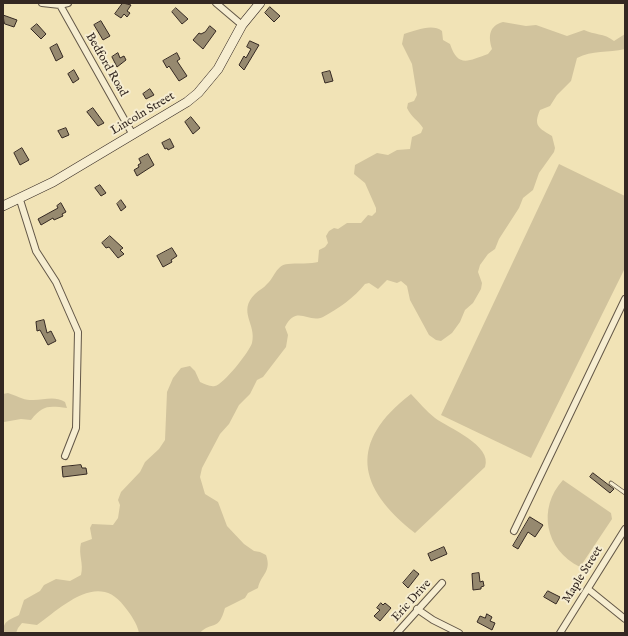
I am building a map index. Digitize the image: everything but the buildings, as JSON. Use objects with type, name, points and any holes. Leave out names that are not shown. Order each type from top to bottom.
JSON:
[{"type":"main road","name":"Lincoln Street","points":[[3,206],[20,200],[173,112],[198,93],[218,69],[242,25],[260,3]]},
{"type":"street","points":[[42,3],[60,5],[68,3]]},
{"type":"street","points":[[216,3],[242,25]]},
{"type":"street","name":"Bedford Road","points":[[60,5],[133,135]]},
{"type":"street","points":[[20,200],[36,252],[56,282],[78,332],[76,428],[65,456]]},
{"type":"street","points":[[514,531],[625,299]]},
{"type":"street","name":"Maple Street","points":[[560,633],[625,529]]},
{"type":"street","name":"Eric Drive","points":[[397,633],[442,583]]},
{"type":"street","points":[[588,589],[625,619]]},
{"type":"street","points":[[417,609],[433,620],[459,633]]},
{"type":"lane","points":[[611,483],[625,493]]},
{"type":"shaded area","points":[[503,22],[526,26],[536,25],[567,36],[584,30],[603,35],[614,41],[625,34],[625,49],[588,54],[577,58],[571,81],[557,95],[550,106],[540,110],[537,120],[538,126],[552,136],[555,148],[554,152],[539,173],[533,190],[523,198],[519,208],[499,239],[495,249],[488,254],[480,265],[478,272],[482,283],[481,289],[473,303],[465,310],[460,322],[452,333],[441,341],[436,340],[429,335],[410,300],[407,286],[401,281],[397,283],[387,280],[378,289],[369,283],[365,284],[346,302],[323,317],[312,318],[298,316],[289,320],[285,327],[288,335],[286,347],[263,377],[257,380],[250,394],[239,405],[229,424],[220,434],[202,468],[200,477],[205,494],[218,502],[227,526],[244,544],[254,551],[266,555],[268,565],[258,588],[248,593],[245,598],[225,608],[220,621],[204,629],[200,633],[139,633],[131,616],[114,596],[103,592],[92,592],[69,602],[37,625],[22,623],[16,633],[3,633],[5,623],[19,615],[24,600],[40,591],[44,585],[56,579],[70,581],[81,575],[82,567],[80,547],[81,543],[92,539],[90,528],[92,524],[113,525],[118,518],[120,505],[118,500],[121,492],[140,472],[145,462],[159,449],[165,440],[167,392],[173,378],[181,368],[190,366],[195,371],[200,382],[209,386],[215,386],[224,380],[236,367],[252,343],[253,336],[247,312],[250,300],[255,294],[270,281],[278,269],[284,265],[318,262],[319,250],[325,247],[328,243],[326,236],[329,231],[334,228],[338,229],[347,223],[361,223],[368,215],[372,216],[376,212],[376,208],[365,183],[354,174],[355,165],[377,153],[388,155],[397,150],[410,149],[412,137],[421,133],[423,128],[410,114],[407,108],[408,103],[414,101],[417,95],[412,64],[402,44],[404,34],[423,28],[438,29],[442,31],[443,40],[450,44],[456,57],[464,61],[488,54],[492,49],[490,36],[492,29]]},
{"type":"shaded area","points":[[559,164],[625,196],[625,268],[531,458],[441,415]]},
{"type":"shaded area","points":[[8,393],[27,400],[61,400],[65,402],[67,408],[50,407],[43,409],[31,420],[21,419],[4,422],[3,394]]},
{"type":"shaded area","points":[[411,394],[435,418],[476,444],[486,459],[485,467],[415,533],[396,516],[381,499],[372,482],[368,465],[369,447],[377,430],[391,412]]},
{"type":"shaded area","points":[[563,480],[611,513],[612,519],[580,567],[568,560],[559,550],[552,539],[549,528],[548,515],[550,503],[555,491]]}]
